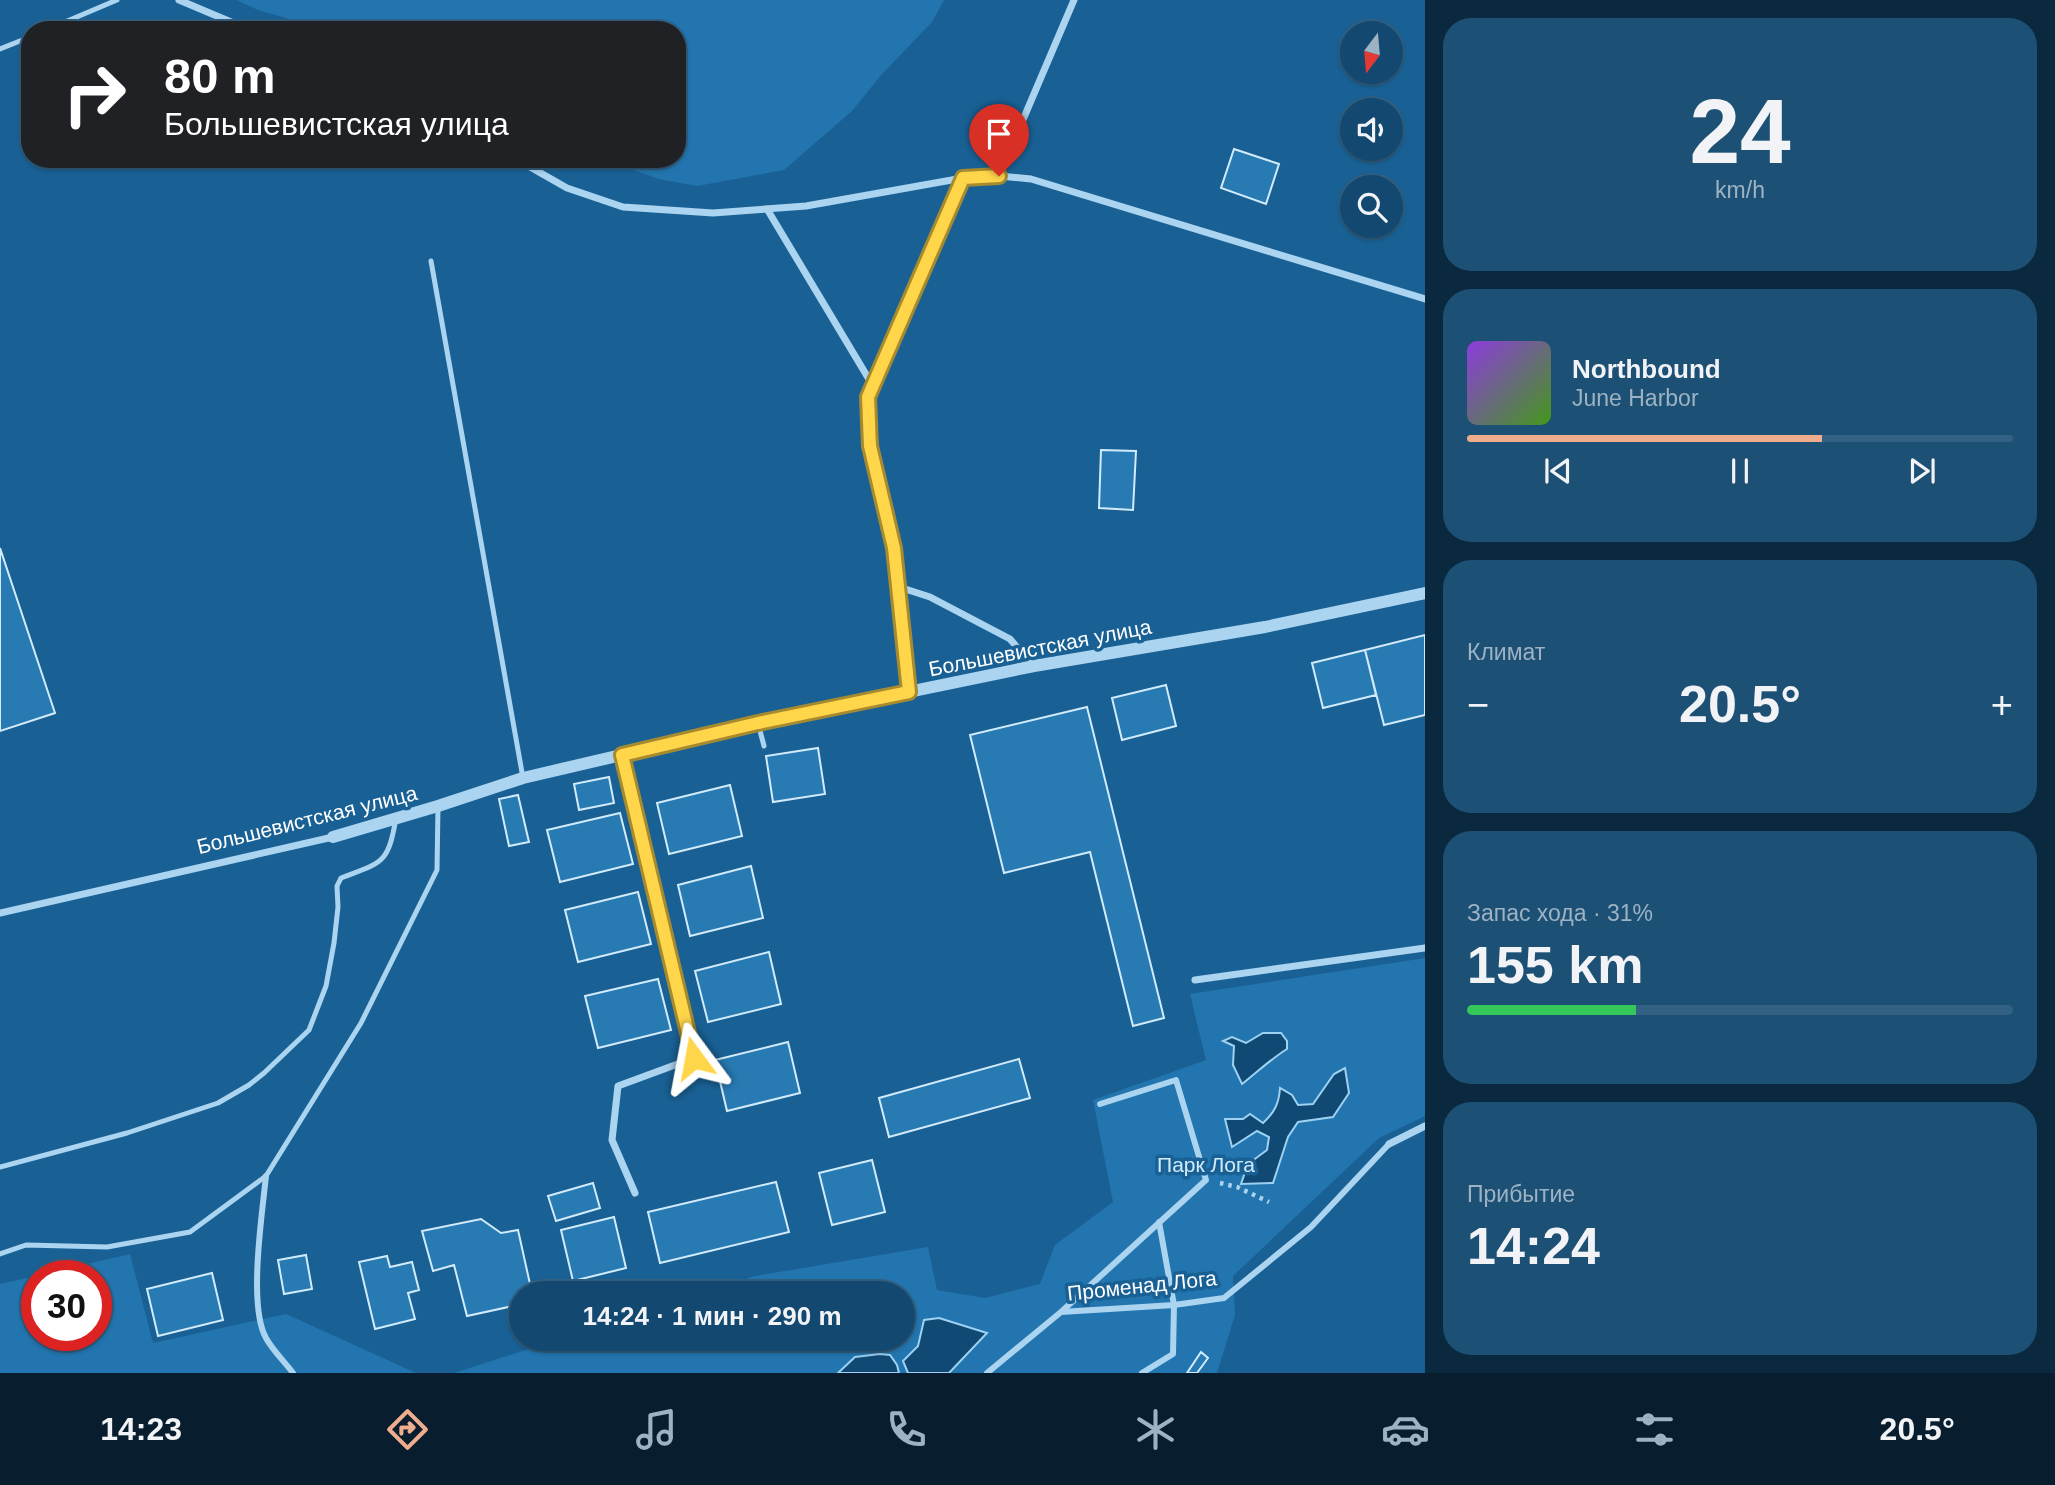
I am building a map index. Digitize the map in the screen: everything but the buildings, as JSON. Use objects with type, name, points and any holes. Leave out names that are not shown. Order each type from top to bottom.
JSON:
[{"type":"street","points":[[179,0],[229,21]]},
{"type":"street","points":[[999,176],[1074,0]]},
{"type":"street","points":[[532,168],[567,188],[623,207],[713,213],[806,206],[963,178],[999,176],[1031,179],[1425,299]]},
{"type":"street","points":[[909,692],[894,548],[870,446],[868,397],[963,178]]},
{"type":"street","points":[[767,209],[873,386]]},
{"type":"street","points":[[899,587],[930,597],[1010,639],[1034,666]]},
{"type":"street","name":"Большевистская улица","points":[[0,913],[333,837],[523,778],[758,723],[1034,666],[1265,627],[1425,593]]},
{"type":"street","points":[[622,755],[694,1058],[618,1086],[612,1140],[635,1193]]},
{"type":"street","points":[[1195,980],[1425,948]]},
{"type":"street","points":[[1061,1312],[1206,1180],[1176,1080],[1100,1104]]},
{"type":"street","points":[[1389,1144],[1425,1126]]},
{"type":"street","name":"Променад Лога","points":[[987,1373],[1061,1312],[1174,1305],[1224,1298],[1311,1227],[1389,1144]]},
{"type":"street","points":[[266,1176],[258,1261],[258,1313],[266,1338],[293,1373]]},
{"type":"street","points":[[1142,1373],[1173,1354],[1174,1305],[1159,1222]]},
{"type":"lane","points":[[67,21],[117,0]]},
{"type":"lane","points":[[0,49],[21,41]]},
{"type":"lane","points":[[431,261],[523,778]]},
{"type":"lane","points":[[758,723],[764,746]]},
{"type":"lane","points":[[0,1254],[26,1245],[107,1247],[191,1232],[266,1176],[361,1023],[437,870],[438,806]]},
{"type":"lane","points":[[0,1167],[127,1133],[218,1103],[264,1073],[309,1030],[326,986],[334,943],[337,886],[341,878],[375,865],[385,856],[391,846],[396,818]]},
{"type":"path","points":[[1206,1180],[1237,1187],[1269,1202]]},
{"type":"green space","points":[[236,0],[944,0],[932,22],[882,74],[852,111],[784,170],[697,186],[659,179],[628,168],[686,168],[686,21],[296,21],[258,10]]},
{"type":"green space","name":"Парк Лога","points":[[1425,958],[1425,1116],[1379,1138],[1233,1276],[1235,1315],[1217,1373],[454,1373],[523,1351],[915,1351],[915,1281],[739,1281],[755,1276],[928,1247],[937,1290],[985,1298],[1040,1284],[1055,1245],[1113,1202],[1093,1100],[1206,1060],[1190,994]]},
{"type":"green space","points":[[130,1254],[153,1343],[286,1314],[416,1373],[0,1373],[0,1284],[21,1279],[21,1351],[112,1351],[112,1260],[104,1260]]},
{"type":"shaded area","points":[[1263,1033],[1281,1033],[1287,1041],[1287,1049],[1242,1084],[1233,1065],[1234,1046],[1223,1041],[1232,1037],[1246,1043]]},
{"type":"shaded area","points":[[1345,1068],[1349,1093],[1333,1117],[1298,1122],[1288,1137],[1273,1183],[1241,1184],[1248,1164],[1267,1150],[1269,1137],[1257,1131],[1232,1147],[1225,1119],[1243,1119],[1250,1114],[1263,1123],[1275,1108],[1280,1088],[1292,1095],[1298,1105],[1313,1104],[1334,1074]]},
{"type":"shaded area","points":[[939,1318],[987,1333],[949,1373],[908,1373],[903,1361],[918,1346],[924,1320]]},
{"type":"shaded area","points":[[890,1355],[899,1373],[838,1373],[855,1357]]},
{"type":"route","points":[[694,1058],[622,755],[909,692],[894,548],[870,446],[868,397],[963,178],[999,176]]}]
